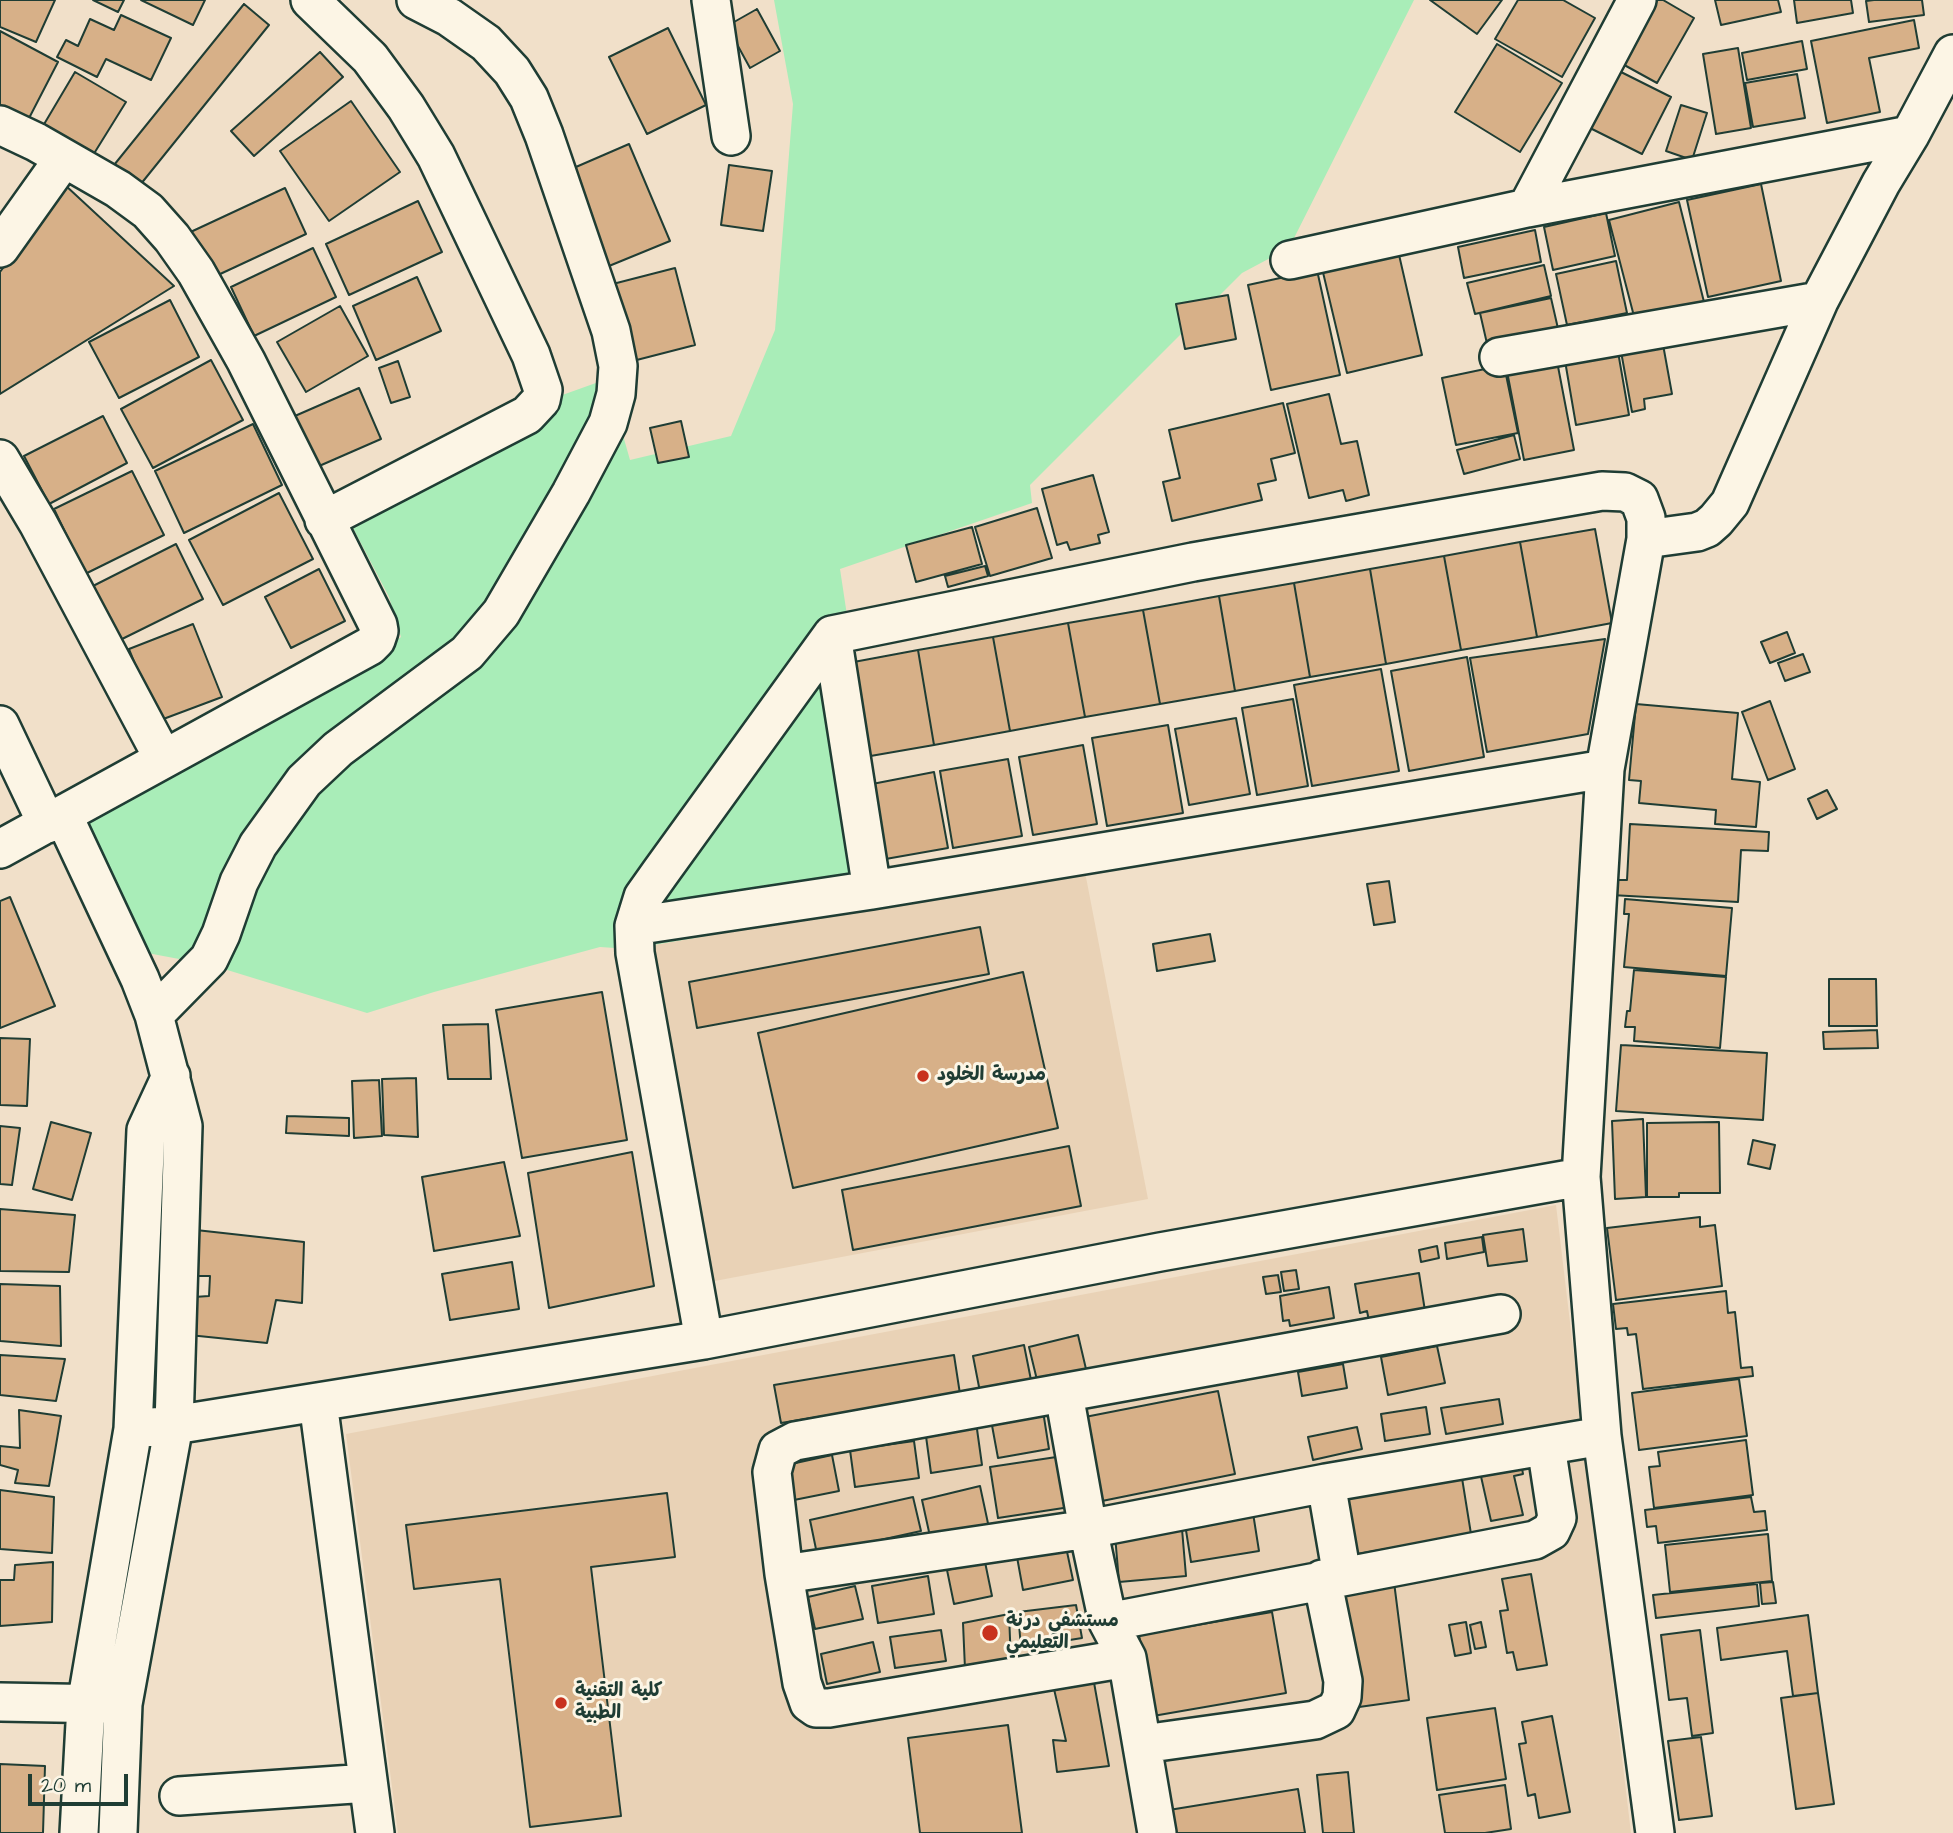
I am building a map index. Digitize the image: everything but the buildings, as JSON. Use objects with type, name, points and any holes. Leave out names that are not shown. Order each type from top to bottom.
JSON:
[{"type":"street","points":[[310,0],[370,58],[406,107],[436,156],[531,355],[542,390],[541,400],[527,415],[324,520]]},
{"type":"street","points":[[154,1015],[209,959],[221,934],[239,882],[271,825],[304,781],[338,749],[467,653],[501,613],[571,493],[608,423],[616,394],[618,366],[611,331],[544,135],[528,98],[512,71],[486,43],[449,17],[416,0]]},
{"type":"street","points":[[711,0],[731,136]]},
{"type":"street","points":[[1527,208],[1637,0]]},
{"type":"street","points":[[1646,539],[1697,532],[1725,512],[1819,301],[1953,54]]},
{"type":"street","points":[[0,125],[118,189],[148,211],[172,238],[196,272],[246,361],[380,631],[370,646],[0,849]]},
{"type":"street","points":[[1290,260],[1527,208],[1910,135]]},
{"type":"street","points":[[0,248],[64,158]]},
{"type":"street","points":[[1499,357],[1819,301]]},
{"type":"street","points":[[4,476],[163,758]]},
{"type":"street","points":[[704,1340],[635,953],[634,926],[643,897],[832,635],[1193,562],[1602,491],[1625,492],[1639,499],[1646,518],[1646,539],[1605,769],[1581,1177],[1602,1436],[1655,1833]]},
{"type":"street","points":[[832,635],[872,890]]},
{"type":"street","points":[[0,725],[55,820],[140,979],[154,1015],[183,1126],[174,1425],[123,1704],[117,1833]]},
{"type":"street","points":[[634,926],[872,890],[1605,769]]},
{"type":"street","points":[[79,1833],[86,1705],[133,1429],[146,1130],[171,1076]]},
{"type":"street","points":[[133,1429],[174,1425],[704,1340],[1146,1255],[1581,1177]]},
{"type":"street","points":[[1127,1658],[816,1708],[809,1703],[802,1683],[784,1574],[772,1472],[775,1456],[784,1445],[795,1441],[1501,1314]]},
{"type":"street","points":[[1064,1394],[1108,1622],[1127,1658],[1157,1833]]},
{"type":"street","points":[[318,1402],[375,1833]]},
{"type":"street","points":[[784,1574],[1088,1529],[1326,1483],[1602,1436]]},
{"type":"street","points":[[1108,1622],[1535,1541],[1551,1531],[1557,1518],[1546,1446]]},
{"type":"street","points":[[1143,1744],[1315,1720],[1336,1710],[1342,1697],[1343,1681],[1332,1578],[1326,1483]]},
{"type":"street","points":[[0,1702],[123,1704]]},
{"type":"street","points":[[179,1797],[369,1783]]},
{"type":"shaded area","points":[[1085,872],[1148,1199],[699,1284],[630,949]]},
{"type":"shaded area","name":"مستشفي درنة التعليمي","points":[[1556,1205],[1631,1833],[398,1833],[346,1434]]},
{"type":"green space","points":[[774,0],[1414,0],[1289,248],[1242,273],[1030,485],[1032,503],[840,569],[886,874],[894,904],[630,949],[600,947],[367,1013],[211,965],[142,952],[83,820],[377,655],[401,637],[389,597],[352,526],[361,518],[554,398],[607,379],[630,460],[731,436],[775,330],[793,104]]},
{"type":"place","name":"مدرسة الخلود","points":[[923,1076]]},
{"type":"place","name":"مستشفي درنة التعليمي","points":[[990,1633]]},
{"type":"place","name":"كلية التقنية الطبية","points":[[561,1703]]}]
